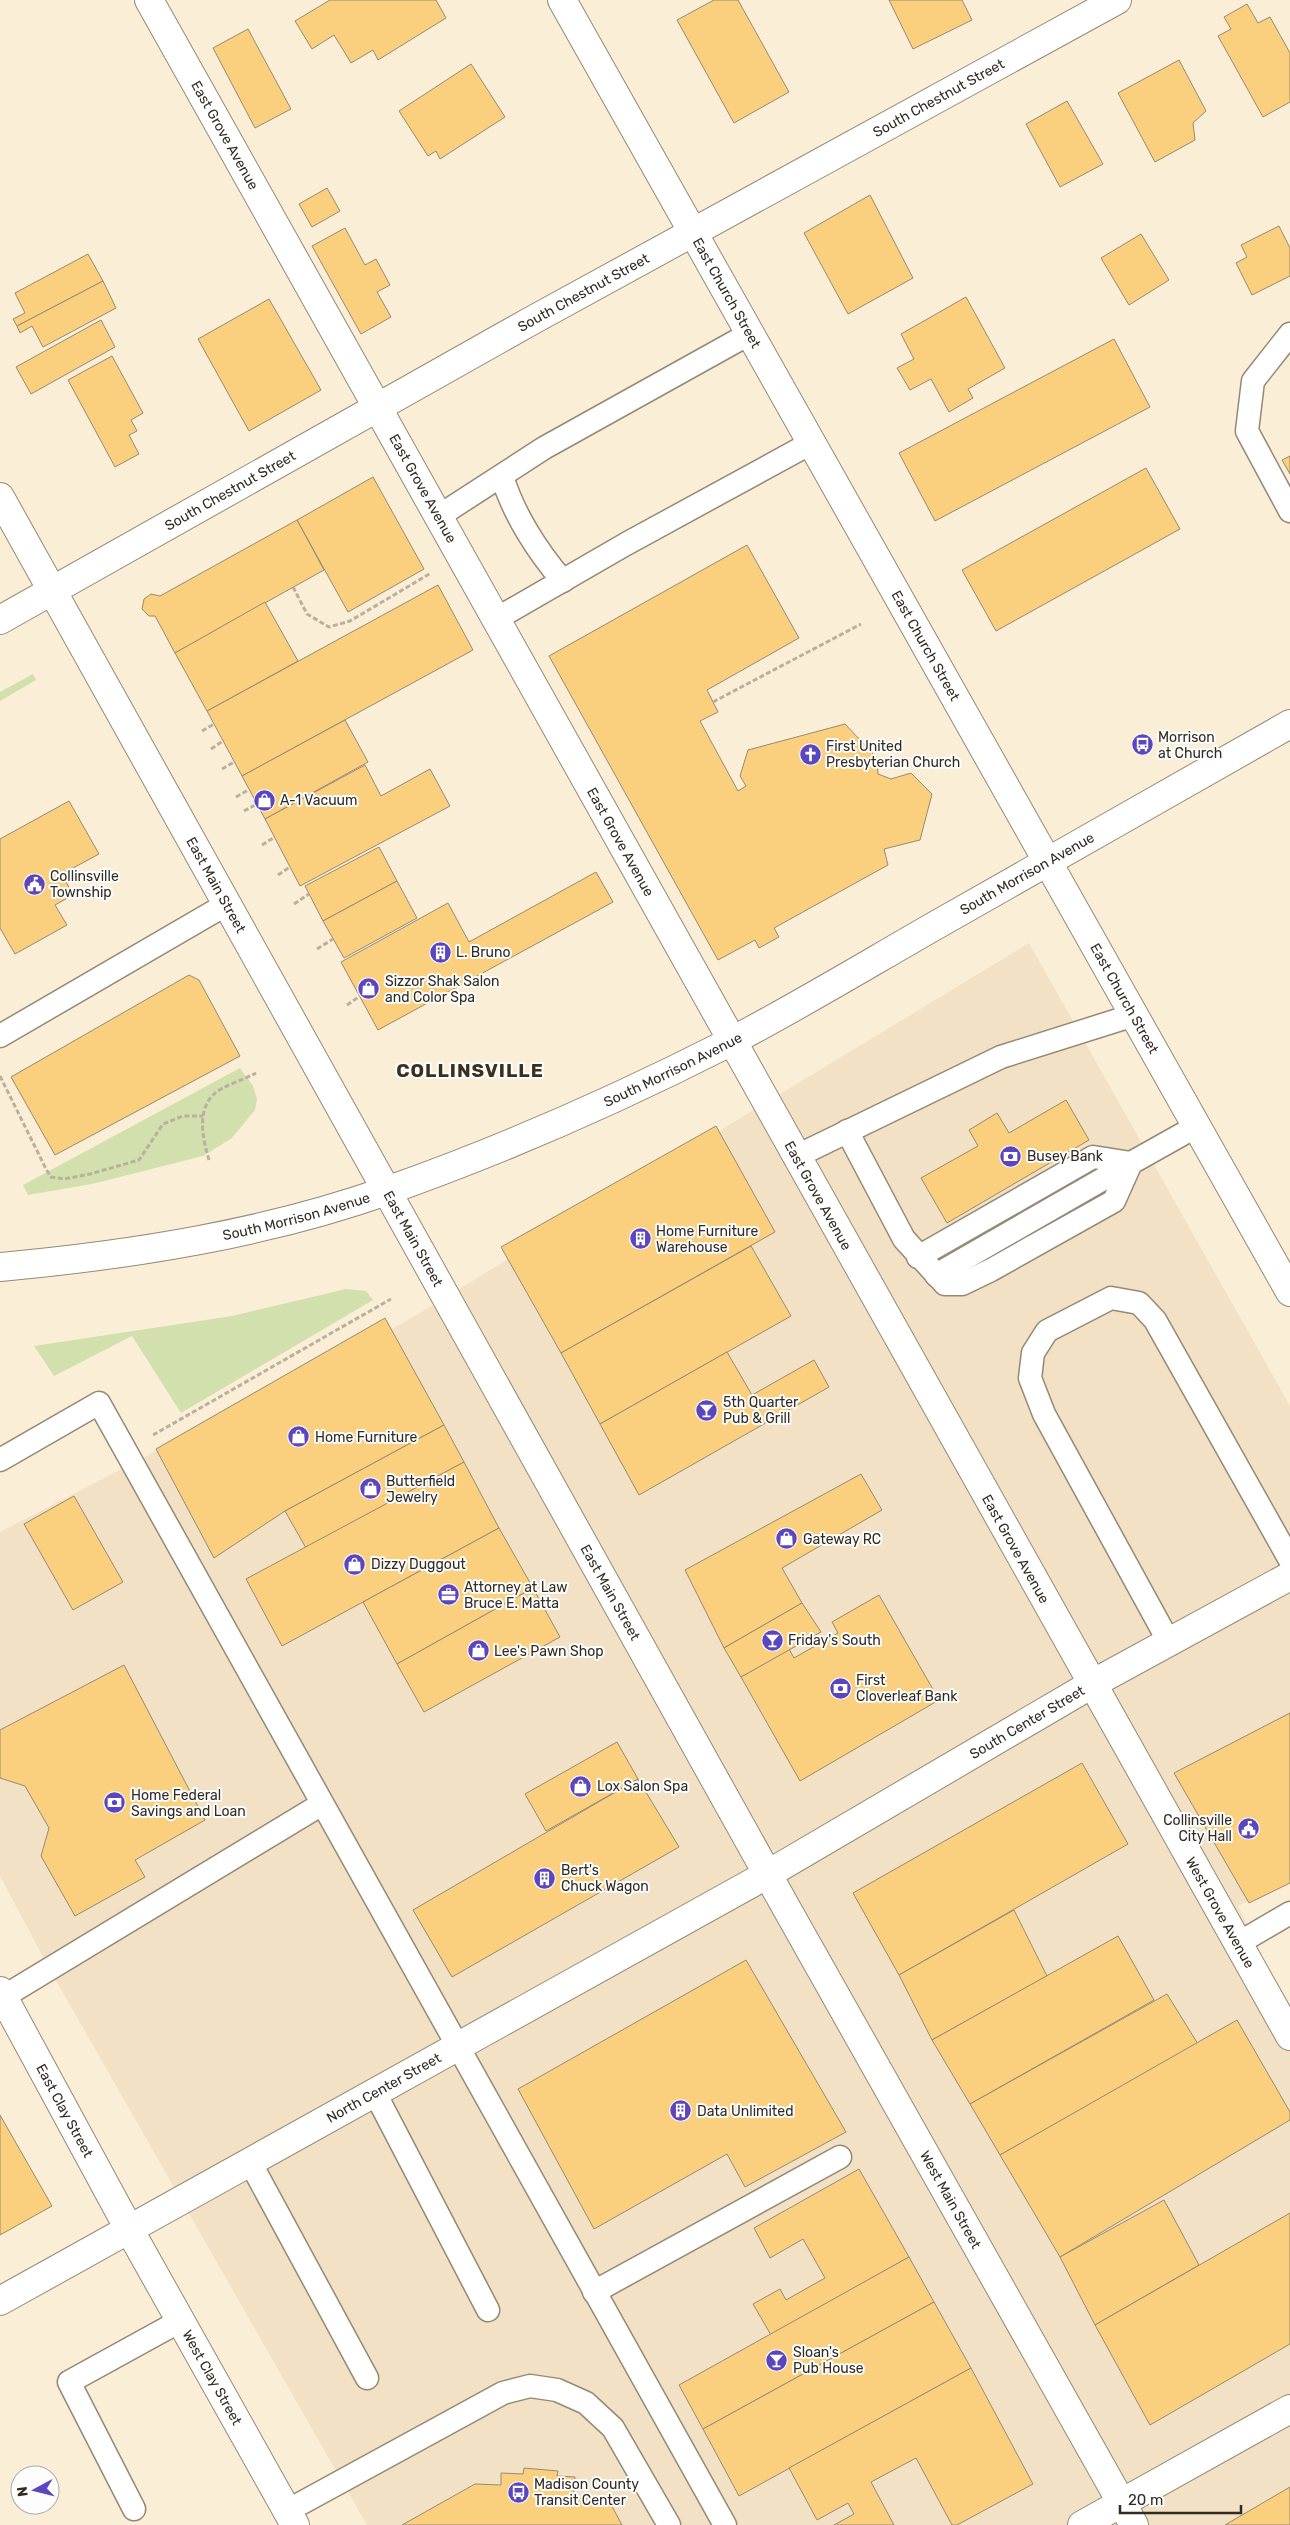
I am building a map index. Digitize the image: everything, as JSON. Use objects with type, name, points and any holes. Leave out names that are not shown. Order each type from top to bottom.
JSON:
[{"type":"street","name":"East Grove Avenue","points":[[149,0],[379,407],[730,1042],[1092,1684]]},
{"type":"street","name":"East Church Street","points":[[562,0],[692,234],[1290,1292]]},
{"type":"street","name":"South Chestnut Street","points":[[0,620],[379,407],[1117,0]]},
{"type":"street","name":"East Main Street","points":[[0,497],[768,1874]]},
{"type":"street","name":"South Morrison Avenue","points":[[0,1267],[63,1261],[224,1235],[313,1213],[387,1191],[469,1161],[604,1103],[730,1042],[1290,724]]},
{"type":"street","name":"South Center Street","points":[[768,1874],[1092,1684],[1290,1576]]},
{"type":"street","name":"West Grove Avenue","points":[[1092,1684],[1289,2034]]},
{"type":"street","name":"North Center Street","points":[[0,2301],[768,1874]]},
{"type":"street","name":"West Main Street","points":[[768,1874],[1128,2514]]},
{"type":"street","name":"East Clay Street","points":[[2,1994],[129,2230]]},
{"type":"street","name":"West Clay Street","points":[[129,2230],[291,2518]]},
{"type":"street","points":[[1082,2525],[1128,2514],[1290,2409]]},
{"type":"lane","points":[[439,516],[544,448],[749,334]]},
{"type":"lane","points":[[1290,334],[1253,381],[1247,431],[1290,511]]},
{"type":"lane","points":[[496,619],[811,443]]},
{"type":"lane","points":[[502,476],[513,505],[547,563],[563,581]]},
{"type":"lane","points":[[0,1036],[227,904]]},
{"type":"lane","points":[[795,1157],[1001,1057],[1134,1015]]},
{"type":"lane","points":[[847,1131],[904,1239],[918,1257],[945,1284],[962,1284],[1114,1201],[1131,1163],[1197,1126]]},
{"type":"lane","points":[[918,1257],[1093,1157],[1131,1163]]},
{"type":"lane","points":[[1169,1642],[1044,1414],[1030,1378],[1033,1353],[1047,1331],[1111,1298],[1139,1303],[1155,1320],[1290,1560]]},
{"type":"lane","points":[[0,1460],[99,1403],[457,2048],[725,2525]]},
{"type":"lane","points":[[2,1994],[322,1804]]},
{"type":"lane","points":[[1237,1944],[1290,1914]]},
{"type":"lane","points":[[375,2093],[488,2310]]},
{"type":"lane","points":[[594,2292],[840,2156]]},
{"type":"lane","points":[[250,2162],[367,2378]]},
{"type":"lane","points":[[134,2509],[69,2382],[180,2321]]},
{"type":"lane","points":[[291,2518],[503,2393],[530,2386],[557,2390],[586,2403],[613,2428],[669,2525]]},
{"type":"path","points":[[293,587],[307,614],[329,627],[350,621],[461,555]]},
{"type":"path","points":[[713,702],[861,624]]},
{"type":"path","points":[[202,731],[214,724]]},
{"type":"path","points":[[211,749],[223,741]]},
{"type":"path","points":[[222,770],[234,762]]},
{"type":"path","points":[[236,798],[250,790]]},
{"type":"path","points":[[244,811],[257,804]]},
{"type":"path","points":[[262,845],[275,837]]},
{"type":"path","points":[[278,875],[290,867]]},
{"type":"path","points":[[294,904],[309,894]]},
{"type":"path","points":[[318,950],[333,938]]},
{"type":"path","points":[[347,1005],[360,996]]},
{"type":"path","points":[[209,1160],[202,1134],[204,1108],[220,1089],[256,1073]]},
{"type":"path","points":[[0,1076],[46,1169],[51,1177],[56,1178],[90,1174],[139,1160],[164,1124],[184,1116],[203,1116]]},
{"type":"path","points":[[125,1451],[391,1299]]},
{"type":"shaded area","points":[[1029,943],[1290,1406],[1290,1878],[1238,1906],[1290,2014],[1290,2525],[367,2525],[50,1970],[0,1876],[0,1532],[403,1323]]},
{"type":"green space","points":[[33,674],[36,680],[0,701],[0,692]]},
{"type":"green space","points":[[240,1068],[253,1086],[257,1099],[255,1110],[232,1138],[203,1156],[92,1184],[28,1195],[23,1185]]},
{"type":"green space","points":[[346,1289],[366,1291],[373,1300],[181,1413],[132,1336],[54,1376],[34,1346],[232,1316]]},
{"type":"building","points":[[330,0],[436,0],[446,18],[378,60],[373,50],[351,63],[334,35],[312,49],[295,21]]},
{"type":"building","points":[[714,0],[738,0],[789,92],[734,123],[677,20]]},
{"type":"building","points":[[889,0],[962,0],[972,20],[913,49]]},
{"type":"building","points":[[1247,4],[1258,23],[1270,17],[1290,53],[1290,102],[1263,117],[1218,36],[1231,29],[1224,17]]},
{"type":"building","points":[[248,29],[291,109],[255,128],[213,48]]},
{"type":"building","points":[[1179,60],[1206,111],[1193,123],[1195,140],[1155,162],[1118,93]]},
{"type":"building","points":[[471,64],[505,117],[440,159],[436,151],[428,156],[399,111]]},
{"type":"building","points":[[1067,101],[1103,164],[1060,187],[1026,124]]},
{"type":"building","points":[[327,188],[340,211],[312,227],[299,204]]},
{"type":"building","points":[[870,195],[913,278],[848,314],[804,233]]},
{"type":"building","points":[[1279,226],[1290,248],[1290,276],[1252,295],[1236,263],[1247,257],[1241,245]]},
{"type":"building","points":[[345,228],[365,265],[376,259],[390,285],[377,292],[391,317],[361,334],[312,246]]},
{"type":"building","points":[[1141,234],[1169,280],[1129,305],[1101,258]]},
{"type":"building","points":[[88,254],[103,281],[17,326],[13,319],[25,313],[15,293]]},
{"type":"building","points":[[103,281],[116,308],[43,347],[32,326],[20,333],[17,326]]},
{"type":"building","points":[[966,297],[1005,368],[968,389],[973,398],[949,412],[931,379],[910,390],[897,368],[914,359],[901,334]]},
{"type":"building","points":[[269,299],[321,390],[249,431],[198,339]]},
{"type":"building","points":[[101,320],[115,347],[31,394],[16,367]]},
{"type":"building","points":[[1114,339],[1150,407],[935,521],[899,453]]},
{"type":"building","points":[[112,356],[143,413],[131,420],[137,431],[129,435],[139,454],[115,467],[68,380]]},
{"type":"building","points":[[1290,456],[1290,474],[1282,460]]},
{"type":"building","points":[[1146,468],[1180,529],[996,631],[962,570]]},
{"type":"building","points":[[373,477],[424,569],[348,612],[297,520]]},
{"type":"building","points":[[297,520],[324,570],[175,653],[155,616],[149,616],[142,609],[144,599],[151,594],[160,596]]},
{"type":"building","name":"First United Presbyterian Church","points":[[747,545],[799,638],[707,690],[718,712],[700,721],[738,791],[746,786],[740,776],[748,750],[845,724],[877,758],[878,774],[891,779],[911,773],[932,794],[920,840],[884,849],[888,865],[774,928],[779,937],[759,948],[755,940],[718,960],[549,656]]},
{"type":"building","points":[[438,585],[473,650],[242,776],[207,711]]},
{"type":"building","points":[[265,602],[298,661],[207,711],[175,653]]},
{"type":"building","points":[[345,720],[368,762],[265,819],[242,776]]},
{"type":"building","points":[[365,765],[381,796],[430,769],[450,806],[300,886],[265,819]]},
{"type":"building","name":"Collinsville Township","points":[[69,801],[99,854],[62,874],[73,895],[55,905],[67,925],[15,954],[0,928],[0,839]]},
{"type":"building","points":[[379,847],[397,881],[323,921],[305,886]]},
{"type":"building","name":"L. Bruno","points":[[596,872],[613,902],[378,1030],[341,962],[448,903],[469,942]]},
{"type":"building","points":[[397,881],[417,918],[344,958],[323,921]]},
{"type":"building","points":[[189,975],[199,980],[240,1056],[55,1155],[11,1077]]},
{"type":"building","name":"Busey Bank","points":[[1066,1100],[1089,1140],[947,1223],[921,1178],[978,1146],[969,1130],[997,1113],[1009,1133]]},
{"type":"building","name":"Home Furniture Warehouse","points":[[716,1126],[775,1232],[561,1353],[501,1247]]},
{"type":"building","points":[[751,1246],[791,1316],[600,1424],[561,1353]]},
{"type":"building","name":"Home Furniture","points":[[385,1318],[444,1425],[285,1511],[214,1558],[156,1449]]},
{"type":"building","name":"5th Quarter Pub & Grill","points":[[727,1352],[752,1395],[814,1360],[829,1387],[639,1495],[600,1424]]},
{"type":"building","name":"Butterfield Jewelry","points":[[444,1425],[464,1462],[306,1548],[285,1511]]},
{"type":"building","name":"Dizzy Duggout","points":[[464,1462],[499,1528],[282,1646],[246,1579]]},
{"type":"building","name":"Gateway RC","points":[[861,1474],[882,1510],[782,1568],[802,1603],[724,1648],[685,1570]]},
{"type":"building","points":[[74,1496],[123,1582],[73,1610],[24,1524]]},
{"type":"building","name":"Attorney at Law Bruce E. Matta","points":[[499,1528],[533,1588],[397,1664],[363,1602]]},
{"type":"building","name":"Lee's Pawn Shop","points":[[533,1588],[560,1637],[424,1712],[397,1664]]},
{"type":"building","name":"First Cloverleaf Bank","points":[[879,1595],[939,1700],[800,1781],[741,1677],[789,1649],[794,1658],[838,1633],[832,1622]]},
{"type":"building","name":"Friday's South","points":[[802,1603],[821,1632],[741,1677],[724,1648]]},
{"type":"building","name":"Home Federal Savings and Loan","points":[[124,1665],[205,1820],[135,1860],[145,1877],[75,1916],[41,1856],[49,1828],[25,1786],[0,1778],[0,1730]]},
{"type":"building","name":"Collinsville City Hall","points":[[1290,1713],[1290,1883],[1249,1903],[1174,1773]]},
{"type":"building","name":"Lox Salon Spa","points":[[617,1742],[638,1779],[546,1831],[525,1794]]},
{"type":"building","points":[[1082,1763],[1128,1844],[899,1975],[853,1893]]},
{"type":"building","name":"Bert's Chuck Wagon","points":[[638,1779],[679,1847],[452,1977],[413,1910]]},
{"type":"building","points":[[1014,1910],[1047,1976],[932,2040],[899,1975]]},
{"type":"building","points":[[1118,1936],[1154,2000],[970,2104],[932,2040]]},
{"type":"building","name":"Data Unlimited","points":[[746,1960],[846,2132],[745,2187],[727,2154],[594,2229],[518,2089]]},
{"type":"building","points":[[1167,1994],[1198,2044],[1000,2155],[970,2104]]},
{"type":"building","points":[[1237,2020],[1290,2112],[1290,2120],[1060,2257],[1000,2155]]},
{"type":"building","points":[[0,2115],[52,2206],[0,2235]]},
{"type":"building","points":[[859,2169],[909,2257],[771,2335],[753,2304],[780,2289],[786,2300],[825,2278],[803,2239],[770,2258],[754,2228]]},
{"type":"building","points":[[1164,2200],[1199,2265],[1095,2325],[1060,2257]]},
{"type":"building","points":[[1290,2213],[1290,2344],[1150,2425],[1095,2325]]},
{"type":"building","name":"Sloan's Pub House","points":[[909,2257],[934,2302],[703,2429],[679,2385]]},
{"type":"building","points":[[934,2302],[971,2368],[739,2496],[703,2429]]},
{"type":"building","points":[[971,2368],[1033,2484],[957,2525],[952,2525],[916,2458],[871,2482],[894,2525],[834,2525],[854,2514],[848,2503],[817,2520],[789,2468]]},
{"type":"building","name":"Madison County Transit Center","points":[[524,2468],[558,2471],[557,2476],[575,2477],[573,2498],[608,2499],[622,2525],[402,2525],[475,2484],[501,2485],[501,2473],[523,2474]]},
{"type":"building","points":[[1290,2487],[1290,2525],[1225,2525]]},
{"type":"place","name":"Morrison at Church","points":[[1142,745]]},
{"type":"place","name":"First United Presbyterian Church","points":[[810,754]]},
{"type":"place","name":"A-1 Vacuum","points":[[264,800]]},
{"type":"place","name":"Collinsville Township","points":[[34,884]]},
{"type":"place","name":"L. Bruno","points":[[440,952]]},
{"type":"place","name":"Sizzor Shak Salon and Color Spa","points":[[369,989]]},
{"type":"place","name":"Busey Bank","points":[[1011,1156]]},
{"type":"place","name":"Home Furniture Warehouse","points":[[640,1239]]},
{"type":"place","name":"5th Quarter Pub & Grill","points":[[707,1410]]},
{"type":"place","name":"Home Furniture","points":[[299,1437]]},
{"type":"place","name":"Butterfield Jewelry","points":[[370,1489]]},
{"type":"place","name":"Gateway RC","points":[[787,1539]]},
{"type":"place","name":"Dizzy Duggout","points":[[355,1564]]},
{"type":"place","name":"Attorney at Law Bruce E. Matta","points":[[448,1595]]},
{"type":"place","name":"Friday's South","points":[[772,1640]]},
{"type":"place","name":"Lee's Pawn Shop","points":[[478,1651]]},
{"type":"place","name":"First Cloverleaf Bank","points":[[840,1688]]},
{"type":"place","name":"Lox Salon Spa","points":[[581,1786]]},
{"type":"place","name":"Home Federal Savings and Loan","points":[[115,1803]]},
{"type":"place","name":"Collinsville City Hall","points":[[1248,1828]]},
{"type":"place","name":"Bert's Chuck Wagon","points":[[545,1878]]},
{"type":"place","name":"Data Unlimited","points":[[681,2111]]},
{"type":"place","name":"Sloan's Pub House","points":[[777,2360]]},
{"type":"place","name":"Madison County Transit Center","points":[[518,2492]]},
{"type":"district","name":"COLLINSVILLE","points":[[470,1070]]}]
